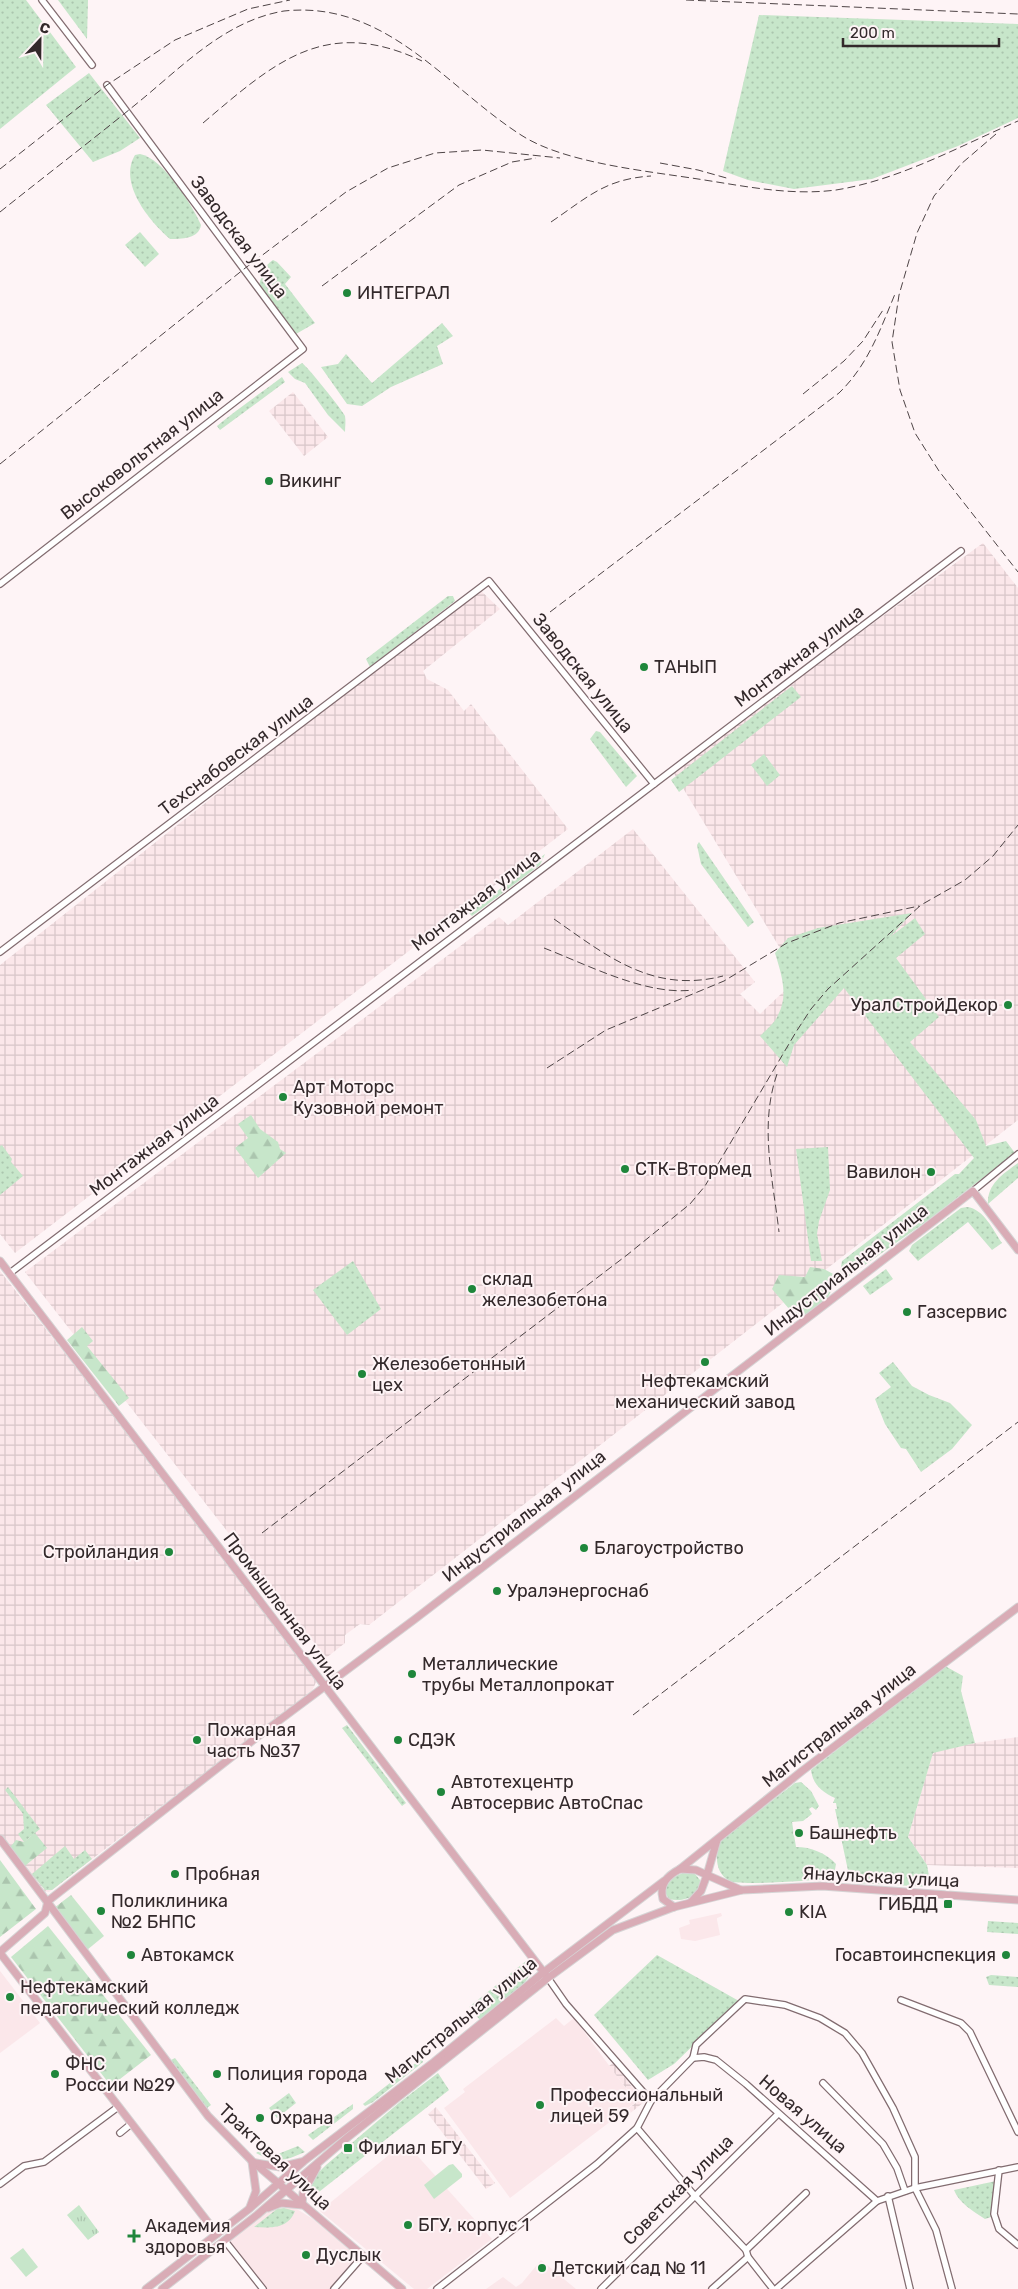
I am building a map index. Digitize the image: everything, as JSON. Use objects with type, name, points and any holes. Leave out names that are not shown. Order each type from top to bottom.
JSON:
[{"type":"main road","points":[[973,1191],[1018,1250]]},
{"type":"main road","name":"Индустриальная улица","points":[[48,1901],[250,1742],[325,1688],[973,1191]]},
{"type":"main road","name":"Промышленная улица","points":[[0,1261],[546,1975]]},
{"type":"main road","name":"Магистральная улица","points":[[146,2289],[249,2209],[304,2161],[546,1975],[802,1771],[1018,1607]]},
{"type":"main road","points":[[690,1903],[701,1891],[714,1847],[719,1838]]},
{"type":"main road","name":"Трактовая улица","points":[[0,1839],[208,2116],[252,2161],[285,2191],[402,2289]]},
{"type":"main road","points":[[680,1869],[696,1870],[742,1890]]},
{"type":"main road","points":[[664,1881],[662,1889],[663,1899],[674,1907]]},
{"type":"main road","name":"Янаульская улица","points":[[742,1890],[822,1886],[1018,1900]]},
{"type":"main road","name":"Магистральная улица","points":[[162,2289],[225,2241],[546,1975],[613,1930],[674,1907],[742,1890]]},
{"type":"main road","points":[[48,1901],[45,1913],[0,1952],[217,2234]]},
{"type":"main road","points":[[264,2209],[282,2203],[302,2205],[306,2185],[321,2160]]},
{"type":"main road","points":[[249,2209],[256,2191],[252,2161],[272,2168],[304,2161]]},
{"type":"street","points":[[42,0],[92,64]]},
{"type":"street","name":"Заводская улица","points":[[107,85],[303,349]]},
{"type":"street","name":"Высоковольтная улица","points":[[0,584],[303,349]]},
{"type":"street","name":"Монтажная улица","points":[[10,1273],[961,551]]},
{"type":"street","name":"Заводская улица","points":[[489,581],[654,784]]},
{"type":"street","name":"Техснабовская улица","points":[[0,952],[489,581]]},
{"type":"street","name":"Индустриальная улица","points":[[973,1191],[1018,1154]]},
{"type":"street","points":[[546,1975],[566,2004],[652,2101]]},
{"type":"street","points":[[437,2289],[598,2164],[637,2128],[652,2101],[693,2058],[696,2045],[745,1999],[785,2005],[820,2018],[845,2033],[862,2053],[893,2108],[915,2157],[915,2188],[936,2230],[952,2289]]},
{"type":"street","points":[[901,2000],[961,2023],[970,2032],[1018,2132]]},
{"type":"street","name":"Новая улица","points":[[693,2058],[704,2057],[716,2060],[746,2084],[877,2201]]},
{"type":"street","points":[[823,2083],[883,2144],[897,2168],[905,2191]]},
{"type":"street","points":[[0,2184],[24,2166],[44,2162],[118,2107]]},
{"type":"street","name":"Советская улица","points":[[601,2289],[778,2114]]},
{"type":"street","points":[[120,2133],[131,2124]]},
{"type":"street","points":[[637,2128],[694,2195],[746,2250],[748,2257],[774,2289],[877,2201],[915,2188],[1018,2167]]},
{"type":"street","points":[[999,2170],[994,2214],[999,2228],[1018,2246]]},
{"type":"street","points":[[746,2250],[806,2193]]},
{"type":"street","points":[[888,2196],[910,2289]]},
{"type":"street","points":[[225,2241],[262,2289]]},
{"type":"street","points":[[334,2289],[363,2256]]},
{"type":"street","points":[[712,2289],[748,2257]]},
{"type":"shaded area","points":[[293,392],[328,437],[304,456],[269,411]]},
{"type":"shaded area","points":[[983,543],[1018,588],[1018,1120],[369,1625],[360,1624],[345,1635],[345,1643],[326,1658],[25,1272],[499,917],[508,925],[633,829],[755,982],[740,994],[760,1014],[798,978],[672,770]]},
{"type":"shaded area","points":[[478,588],[500,609],[423,671],[427,679],[448,690],[464,711],[471,704],[568,829],[15,1253],[0,1234],[0,965]]},
{"type":"shaded area","points":[[0,1271],[116,1418],[316,1682],[312,1691],[49,1892],[42,1891],[0,1835]]},
{"type":"shaded area","points":[[1018,1737],[1018,1868],[927,1865],[908,1837],[933,1752],[975,1743]]},
{"type":"shaded area","points":[[721,1913],[722,1916],[717,1918],[720,1935],[695,1941],[681,1939],[679,1928],[690,1924],[689,1920]]},
{"type":"shaded area","name":"Нефтекамский педагогический колледж","points":[[0,1971],[40,2023],[0,2053]]},
{"type":"shaded area","name":"Профессиональный лицей 59","points":[[556,2018],[564,2026],[574,2018],[636,2102],[510,2198],[444,2108],[465,2092],[463,2089]]},
{"type":"shaded area","points":[[613,2063],[644,2102],[628,2115],[625,2111],[637,2102],[609,2066]]},
{"type":"shaded area","points":[[436,2107],[495,2183],[486,2189],[428,2114]]},
{"type":"shaded area","name":"БГУ, корпус 1","points":[[405,2142],[492,2239],[427,2289],[414,2289],[320,2211]]},
{"type":"shaded area","points":[[278,2206],[295,2208],[313,2219],[358,2257],[330,2289],[265,2289],[228,2242],[269,2208]]},
{"type":"shaded area","name":"Детский сад № 11","points":[[541,2260],[576,2289],[486,2289],[503,2277],[516,2287],[522,2283]]},
{"type":"green space","points":[[0,0],[26,0],[76,67],[0,129]]},
{"type":"green space","points":[[58,0],[88,0],[87,39]]},
{"type":"green space","points":[[759,15],[1018,24],[1018,118],[958,146],[872,179],[794,189],[748,180],[723,171]]},
{"type":"green space","points":[[89,73],[140,138],[120,151],[93,162],[46,105]]},
{"type":"green space","points":[[140,154],[149,157],[158,164],[184,195],[201,225],[200,230],[193,236],[170,239],[145,212],[138,201],[130,177],[135,155]]},
{"type":"green space","points":[[140,232],[159,254],[145,267],[125,245]]},
{"type":"green space","points":[[273,260],[291,277],[285,284],[315,323],[296,334],[259,285],[265,268]]},
{"type":"green space","points":[[442,323],[453,336],[437,346],[443,364],[391,387],[362,406],[347,404],[321,367],[338,364],[346,354],[372,383]]},
{"type":"green space","points":[[302,363],[343,412],[345,416],[345,432],[328,415],[305,383],[295,379],[288,372]]},
{"type":"green space","points":[[282,377],[285,382],[220,430],[217,426]]},
{"type":"green space","points":[[448,596],[453,596],[455,601],[370,667],[366,659]]},
{"type":"green space","points":[[792,686],[801,697],[679,792],[671,780]]},
{"type":"green space","points":[[596,731],[600,732],[637,776],[626,787],[590,739]]},
{"type":"green space","points":[[764,754],[780,775],[767,786],[751,765]]},
{"type":"green space","points":[[699,842],[754,922],[748,927],[701,864],[697,845]]},
{"type":"green space","points":[[545,854],[540,865],[472,916],[469,913]]},
{"type":"green space","points":[[912,913],[890,937],[915,918],[925,934],[896,958],[939,1017],[910,1042],[976,1120],[986,1146],[1006,1141],[1015,1153],[927,1221],[845,1279],[840,1272],[842,1261],[955,1174],[959,1174],[974,1158],[844,988],[794,1045],[787,1067],[760,1036],[777,1018],[783,1000],[783,984],[775,953],[788,938],[818,928]]},
{"type":"green space","points":[[251,1115],[260,1129],[278,1142],[280,1149],[286,1153],[258,1178],[235,1148],[248,1138],[238,1124]]},
{"type":"green space","points":[[2,1145],[12,1159],[11,1162],[23,1176],[0,1195],[0,1146]]},
{"type":"green space","points":[[828,1147],[830,1190],[819,1221],[817,1234],[822,1261],[811,1261],[796,1149]]},
{"type":"green space","points":[[1018,1163],[1018,1178],[988,1204],[988,1197],[993,1185]]},
{"type":"green space","points":[[967,1207],[983,1216],[1002,1243],[992,1250],[968,1222],[918,1261],[909,1251],[912,1245],[961,1208]]},
{"type":"green space","points":[[353,1261],[381,1309],[347,1335],[313,1290]]},
{"type":"green space","points":[[810,1267],[824,1269],[835,1275],[834,1283],[828,1297],[818,1307],[796,1317],[772,1289],[779,1275],[805,1277]]},
{"type":"green space","points":[[886,1269],[893,1279],[870,1295],[863,1286]]},
{"type":"green space","points":[[82,1327],[93,1341],[87,1346],[129,1398],[119,1406],[67,1340]]},
{"type":"green space","points":[[893,1362],[912,1386],[950,1403],[972,1425],[952,1449],[921,1472],[906,1449],[901,1448],[885,1424],[875,1399],[891,1387],[879,1373]]},
{"type":"green space","points":[[945,1666],[963,1676],[961,1691],[975,1743],[933,1753],[908,1837],[927,1865],[931,1887],[855,1883],[850,1880],[835,1809],[837,1809],[836,1803],[833,1803],[835,1798],[819,1787],[814,1780],[811,1770]]},
{"type":"green space","points":[[347,1725],[406,1803],[402,1806],[342,1728]]},
{"type":"green space","points":[[801,1782],[811,1791],[819,1806],[816,1810],[812,1807],[809,1809],[812,1814],[803,1821],[792,1822],[796,1847],[818,1851],[828,1857],[836,1864],[834,1875],[831,1879],[748,1883],[730,1881],[721,1873],[717,1862],[721,1840],[795,1783]]},
{"type":"green space","points":[[8,1787],[40,1829],[24,1842],[18,1834],[24,1829],[23,1814],[5,1790]]},
{"type":"green space","points":[[35,1833],[47,1848],[26,1865],[19,1866],[7,1851],[16,1840],[24,1842]]},
{"type":"green space","points":[[65,1846],[74,1859],[85,1850],[92,1859],[52,1890],[45,1890],[32,1874]]},
{"type":"green space","points":[[0,1860],[36,1909],[0,1937]]},
{"type":"green space","points":[[685,1872],[695,1874],[700,1880],[697,1890],[685,1899],[669,1899],[665,1887],[674,1877]]},
{"type":"green space","points":[[71,1895],[104,1936],[87,1950],[54,1908]]},
{"type":"green space","points":[[988,1921],[1018,1923],[1018,1934],[987,1932]]},
{"type":"green space","points":[[48,1926],[151,2055],[111,2086],[11,1957]]},
{"type":"green space","points":[[657,1955],[739,2001],[674,2064],[648,2080],[594,2015]]},
{"type":"green space","points":[[526,1961],[531,1972],[523,1986],[480,2020],[469,2007]]},
{"type":"green space","points":[[991,1975],[1018,1977],[1018,1987],[989,1985],[986,1977]]},
{"type":"green space","points":[[175,2058],[211,2105],[207,2108],[171,2060]]},
{"type":"green space","points":[[422,2058],[423,2062],[373,2102],[365,2106],[363,2104]]},
{"type":"green space","points":[[438,2073],[449,2090],[315,2195],[309,2191],[318,2173],[326,2165],[400,2102]]},
{"type":"green space","points":[[289,2093],[296,2103],[277,2118],[269,2108]]},
{"type":"green space","points":[[353,2104],[353,2109],[313,2140],[308,2135]]},
{"type":"green space","points":[[266,2146],[273,2156],[298,2146],[305,2152],[286,2159],[275,2160],[256,2153]]},
{"type":"green space","points":[[453,2164],[462,2174],[462,2177],[434,2199],[424,2185],[449,2165]]},
{"type":"green space","points":[[996,2181],[991,2217],[985,2219],[963,2203],[954,2190]]},
{"type":"green space","points":[[79,2205],[99,2232],[88,2240],[67,2215]]},
{"type":"green space","points":[[284,2208],[295,2211],[288,2221],[273,2227],[254,2227],[277,2209]]},
{"type":"green space","points":[[23,2248],[38,2267],[26,2277],[10,2258]]},
{"type":"railway","points":[[0,169],[107,85],[175,40],[248,9],[290,0]]},
{"type":"railway","points":[[686,0],[1018,14]]},
{"type":"railway","points":[[0,212],[204,48],[242,25],[262,16],[284,11],[320,11],[354,19],[384,33],[413,51],[521,135],[539,145],[560,153],[606,165],[750,187],[784,191],[819,192],[860,185],[883,179],[929,161],[1018,121]]},
{"type":"railway","points":[[203,123],[254,82],[278,65],[303,52],[329,45],[357,43],[388,48],[422,61]]},
{"type":"railway","points":[[996,134],[961,164],[934,196],[917,233],[899,295],[892,342],[900,390],[915,433],[939,471],[1018,572]]},
{"type":"railway","points":[[0,464],[244,269],[346,192],[388,168],[435,153],[482,150],[560,158]]},
{"type":"railway","points":[[322,286],[459,185],[512,162],[536,158]]},
{"type":"railway","points":[[660,163],[698,170],[730,179]]},
{"type":"railway","points":[[551,222],[587,197],[609,185],[651,176]]},
{"type":"railway","points":[[550,612],[839,393],[866,359],[895,294]]},
{"type":"railway","points":[[803,394],[844,361],[863,341],[883,310]]},
{"type":"railway","points":[[262,1533],[627,1255],[690,1204],[705,1186],[796,1032],[811,1009],[828,989],[921,905],[965,880],[993,856],[1018,825]]},
{"type":"railway","points":[[547,1068],[606,1030],[724,981],[787,943],[839,923],[919,906]]},
{"type":"railway","points":[[554,919],[612,958],[653,976],[675,980],[698,980],[723,976]]},
{"type":"railway","points":[[544,948],[637,984],[675,991],[693,990]]},
{"type":"railway","points":[[777,1074],[769,1113],[768,1133],[779,1232]]},
{"type":"railway","points":[[633,1715],[1018,1422]]},
{"type":"place","name":"ИНТЕГРАЛ","points":[[347,293]]},
{"type":"place","name":"Викинг","points":[[269,481]]},
{"type":"place","name":"ТАНЫП","points":[[644,667]]},
{"type":"place","name":"УралСтройДекор","points":[[1008,1005]]},
{"type":"place","name":"Арт Моторс Кузовной ремонт","points":[[283,1097]]},
{"type":"place","name":"СТК-Втормед","points":[[625,1169]]},
{"type":"place","name":"Вавилон","points":[[931,1172]]},
{"type":"place","name":"склад железобетона","points":[[472,1289]]},
{"type":"place","name":"Газсервис","points":[[907,1312]]},
{"type":"place","name":"Нефтекамский механический завод","points":[[705,1362]]},
{"type":"place","name":"Железобетонный цех","points":[[362,1374]]},
{"type":"place","name":"Благоустройство","points":[[584,1548]]},
{"type":"place","name":"Стройландия","points":[[169,1552]]},
{"type":"place","name":"Уралэнергоснаб","points":[[497,1591]]},
{"type":"place","name":"Металлические трубы Металлопрокат","points":[[412,1674]]},
{"type":"place","name":"Пожарная часть №37","points":[[197,1740]]},
{"type":"place","name":"СДЭК","points":[[398,1740]]},
{"type":"place","name":"Автотехцентр Автосервис АвтоСпас","points":[[441,1792]]},
{"type":"place","name":"Башнефть","points":[[799,1833]]},
{"type":"place","name":"Пробная","points":[[175,1874]]},
{"type":"place","name":"ГИБДД","points":[[948,1904]]},
{"type":"place","name":"Поликлиника №2 БНПС","points":[[101,1911]]},
{"type":"place","name":"KIA","points":[[789,1912]]},
{"type":"place","name":"Автокамск","points":[[131,1955]]},
{"type":"place","name":"Госавтоинспекция","points":[[1006,1955]]},
{"type":"place","name":"Нефтекамский педагогический колледж","points":[[10,1997]]},
{"type":"place","name":"ФНС России №29","points":[[55,2074]]},
{"type":"place","name":"Полиция города","points":[[217,2074]]},
{"type":"place","name":"Профессиональный лицей 59","points":[[540,2105]]},
{"type":"place","name":"Охрана","points":[[260,2118]]},
{"type":"place","name":"Филиал БГУ","points":[[348,2148]]},
{"type":"place","name":"БГУ, корпус 1","points":[[408,2225]]},
{"type":"place","name":"Академия здоровья","points":[[134,2236]]},
{"type":"place","name":"Дуслык","points":[[306,2255]]},
{"type":"place","name":"Детский сад № 11","points":[[542,2268]]}]
